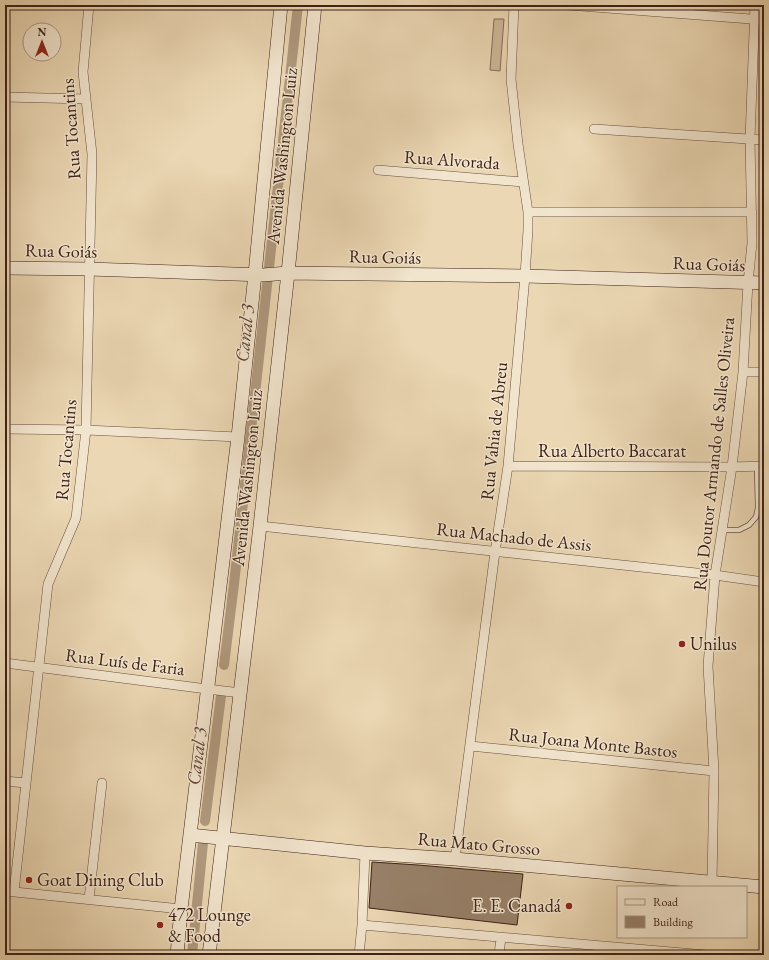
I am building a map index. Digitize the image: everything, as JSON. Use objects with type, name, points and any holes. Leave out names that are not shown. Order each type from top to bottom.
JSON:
[{"type":"main road","name":"Avenida Washington Luiz","points":[[177,955],[181,908],[207,689],[259,274],[281,5]]},
{"type":"main road","name":"Avenida Washington Luiz","points":[[209,955],[260,526],[283,274],[315,5]]},
{"type":"main road","name":"Rua Goiás","points":[[5,268],[259,274],[525,276],[764,283]]},
{"type":"main road","name":"Rua Mato Grosso","points":[[191,831],[366,853],[455,859],[764,887]]},
{"type":"street","name":"Rua Tocantins","points":[[9,891],[26,783],[48,584],[76,518],[86,430],[92,154],[83,72],[89,5]]},
{"type":"street","name":"Rua Vahia de Abreu","points":[[455,859],[495,552],[508,466],[525,276],[528,212],[518,144],[511,79],[514,5]]},
{"type":"street","points":[[568,5],[764,20]]},
{"type":"street","name":"Rua Doutor Armando de Salles Oliveira","points":[[712,883],[714,771],[708,666],[715,575],[732,468],[742,372],[752,243],[750,139],[755,5]]},
{"type":"street","points":[[5,97],[86,99]]},
{"type":"street","points":[[594,129],[764,140]]},
{"type":"street","name":"Rua Alvorada","points":[[378,170],[523,182]]},
{"type":"street","points":[[528,212],[752,212]]},
{"type":"street","points":[[742,372],[764,372]]},
{"type":"street","points":[[5,429],[86,430],[238,437]]},
{"type":"street","name":"Rua Alberto Baccarat","points":[[508,466],[732,468],[761,466]]},
{"type":"street","name":"Rua Machado de Assis","points":[[260,526],[715,575],[764,582]]},
{"type":"street","name":"Rua Luís de Faria","points":[[5,663],[241,693]]},
{"type":"street","name":"Rua Joana Monte Bastos","points":[[470,746],[714,771]]},
{"type":"street","points":[[5,781],[26,783]]},
{"type":"street","points":[[89,899],[102,784]]},
{"type":"street","points":[[359,955],[366,853]]},
{"type":"street","points":[[9,891],[181,908]]},
{"type":"street","points":[[362,925],[501,937],[640,952],[706,955]]},
{"type":"street","points":[[499,955],[501,937]]},
{"type":"lane","points":[[722,530],[739,530],[749,525],[756,517],[761,466]]},
{"type":"shaded area","points":[[494,19],[504,19],[500,71],[490,70]]},
{"type":"building","points":[[372,862],[523,874],[517,925],[369,908]]},
{"type":"waterway","name":"Canal 3","points":[[224,665],[298,5]]},
{"type":"waterway","name":"Canal 3","points":[[205,821],[221,696]]},
{"type":"waterway","name":"Canal 3","points":[[192,955],[203,843]]},
{"type":"place","name":"Unilus","points":[[682,644]]},
{"type":"place","name":"Goat Dining Club","points":[[29,880]]},
{"type":"place","name":"E. E. Canadá","points":[[569,906]]},
{"type":"place","name":"472 Lounge & Food","points":[[160,925]]}]
